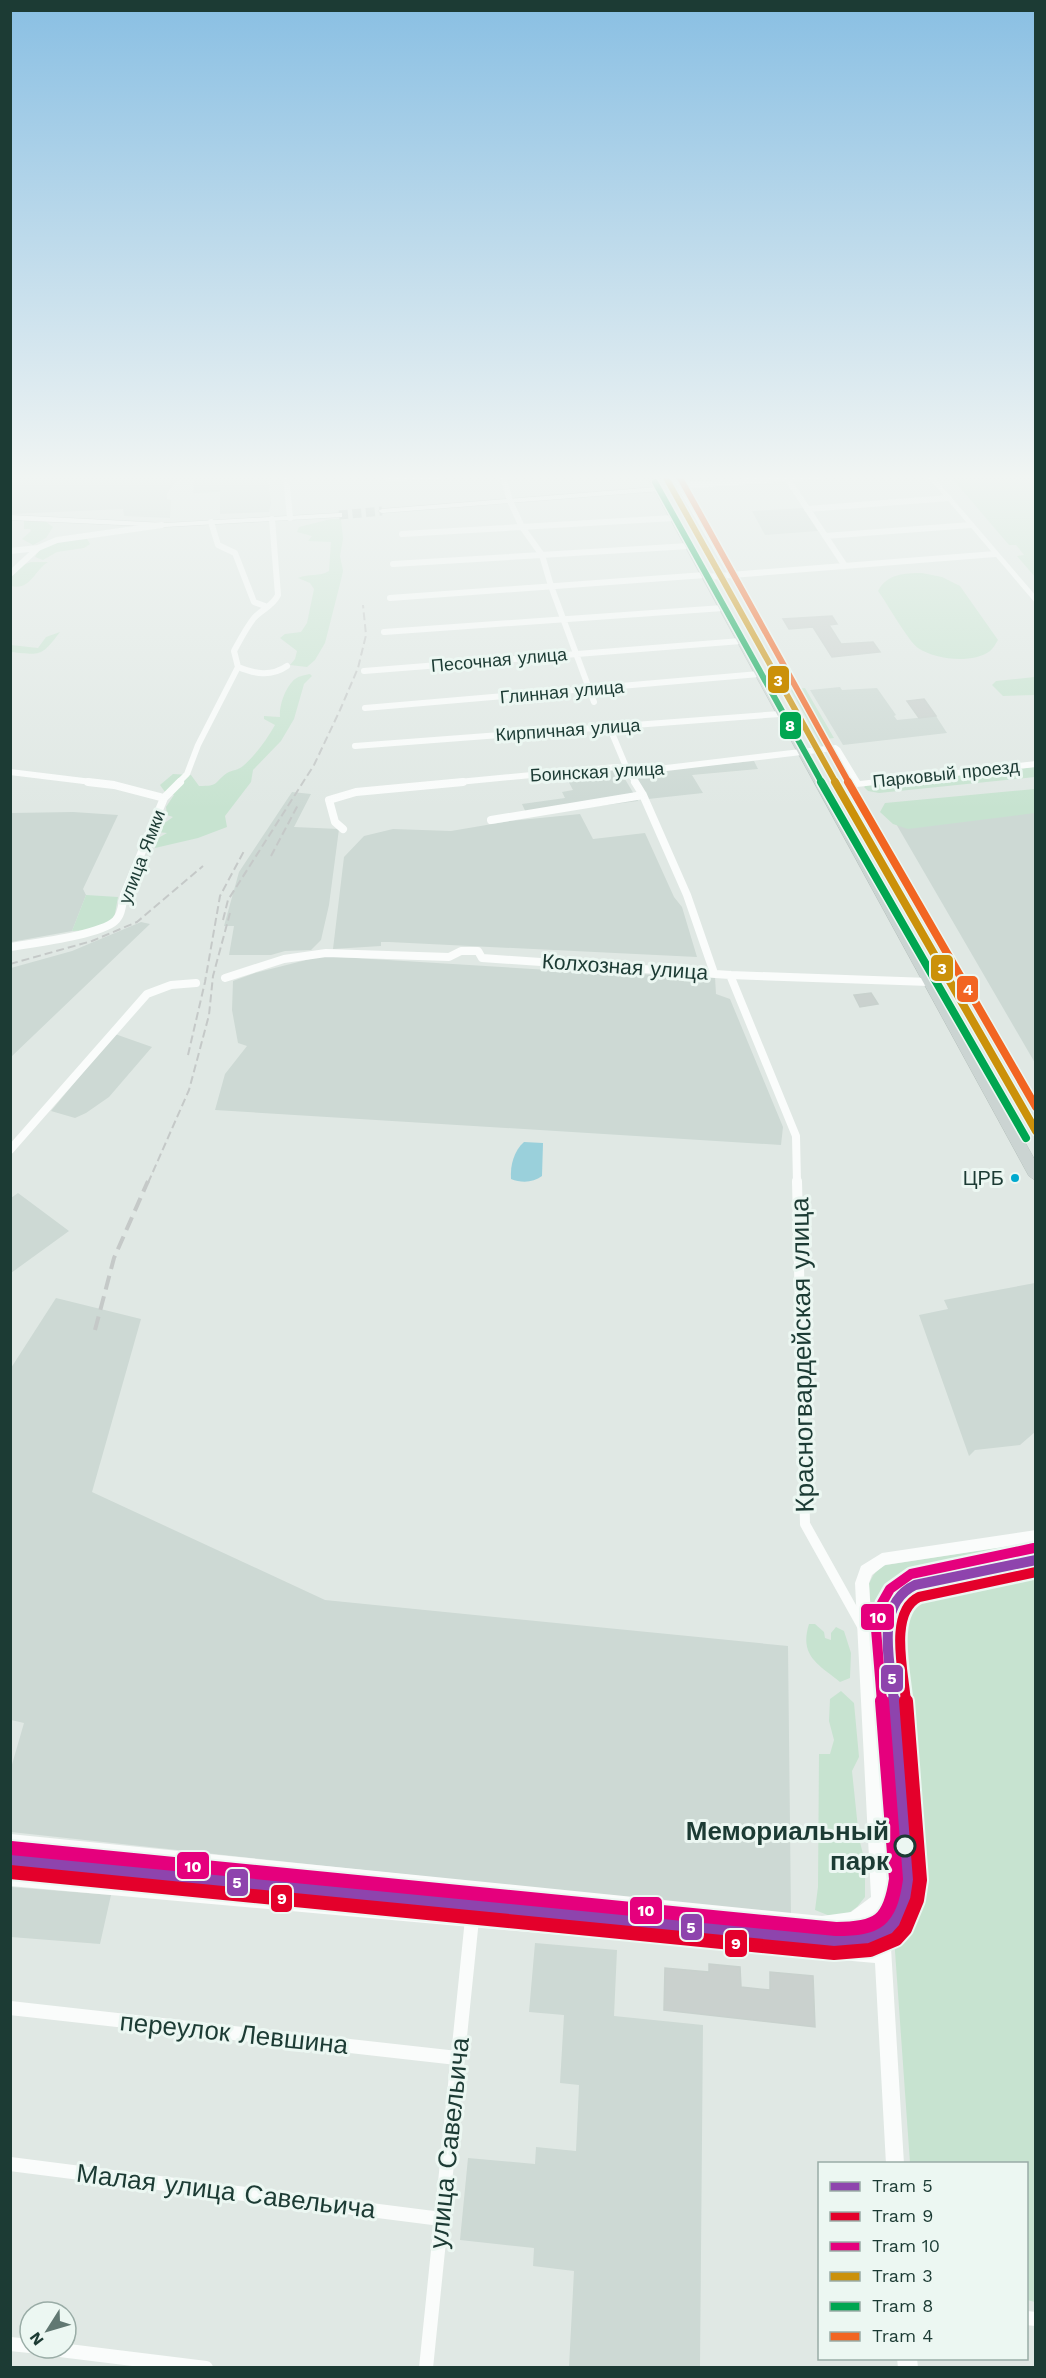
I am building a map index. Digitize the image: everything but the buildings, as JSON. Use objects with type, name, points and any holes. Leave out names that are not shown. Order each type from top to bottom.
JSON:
[{"type":"main road","points":[[711,587],[1035,1176]]},
{"type":"street","points":[[248,587],[254,602],[265,606]]},
{"type":"street","name":"улица Ямки","points":[[10,947],[101,929],[116,921],[121,912],[124,895],[164,798],[187,774],[198,745],[238,667],[234,651],[250,621],[265,606],[274,603],[278,595],[277,587]]},
{"type":"street","points":[[390,598],[538,587]]},
{"type":"street","points":[[551,587],[594,702]]},
{"type":"street","points":[[1022,587],[1035,602]]},
{"type":"street","points":[[384,632],[723,608]]},
{"type":"street","name":"Песочная улица","points":[[364,671],[741,641]]},
{"type":"street","points":[[238,667],[268,674],[278,673],[286,666]]},
{"type":"street","name":"Глинная улица","points":[[365,708],[759,674]]},
{"type":"street","name":"Кирпичная улица","points":[[355,746],[780,714]]},
{"type":"street","points":[[609,726],[627,769],[643,795],[687,895],[714,973]]},
{"type":"street","name":"Парковый проезд","points":[[801,752],[836,748],[857,784],[1035,764]]},
{"type":"street","name":"Боинская улица","points":[[343,829],[335,822],[329,800],[356,792],[616,766],[641,771],[801,752]]},
{"type":"street","points":[[10,772],[114,785],[164,798]]},
{"type":"street","points":[[491,820],[643,795]]},
{"type":"street","name":"Колхозная улица","points":[[225,978],[261,965],[326,953],[449,957],[461,951],[478,951],[482,958],[730,975],[928,982]]},
{"type":"street","name":"Красногвардейская улица","points":[[730,975],[796,1136],[805,1524],[862,1626],[895,2162]]},
{"type":"street","points":[[10,1150],[147,994],[171,985],[196,983]]},
{"type":"street","points":[[862,1626],[861,1583],[866,1571],[882,1559],[1035,1536]]},
{"type":"street","points":[[10,1842],[822,1925],[846,1923],[860,1918],[880,1901]]},
{"type":"street","points":[[10,1878],[884,1955]]},
{"type":"street","name":"улица Савельича","points":[[426,2367],[472,1919]]},
{"type":"street","name":"переулок Левшина","points":[[10,2008],[457,2058]]},
{"type":"street","name":"Малая улица Савельича","points":[[10,2164],[441,2219]]},
{"type":"street","points":[[78,2352],[206,2367]]},
{"type":"shaded area","points":[[840,687],[842,690],[877,688],[896,715],[894,716],[897,720],[936,716],[947,733],[843,745],[810,690]]},
{"type":"shaded area","points":[[754,761],[758,769],[692,775],[703,793],[648,799],[638,781],[640,772]]},
{"type":"shaded area","points":[[619,769],[638,801],[527,815],[522,804],[565,798],[562,792],[573,790],[565,775]]},
{"type":"shaded area","points":[[292,792],[311,794],[294,827],[339,829],[329,905],[321,940],[311,950],[285,951],[271,955],[229,955],[234,926],[224,926],[239,872]]},
{"type":"shaded area","points":[[1035,807],[1035,1063],[895,822]]},
{"type":"shaded area","points":[[73,812],[118,815],[83,889],[86,895],[72,931],[11,942],[11,813]]},
{"type":"shaded area","points":[[580,814],[593,839],[645,833],[674,897],[682,907],[697,957],[389,942],[381,942],[381,946],[333,949],[344,857],[364,836],[393,829],[451,831],[510,821]]},
{"type":"shaded area","points":[[141,922],[150,924],[11,1057],[11,968],[72,951]]},
{"type":"shaded area","points":[[322,956],[581,972],[715,977],[716,994],[730,999],[783,1127],[781,1145],[215,1110],[225,1074],[247,1046],[238,1043],[232,1010],[233,981]]},
{"type":"shaded area","points":[[115,1034],[152,1047],[109,1097],[86,1113],[75,1118],[51,1111]]},
{"type":"shaded area","points":[[18,1193],[69,1231],[11,1273],[11,1198]]},
{"type":"shaded area","points":[[1035,1283],[1035,1432],[1020,1445],[975,1450],[969,1456],[919,1315],[948,1309],[944,1300]]},
{"type":"shaded area","points":[[56,1298],[141,1319],[92,1492],[325,1600],[788,1646],[791,1916],[11,1832],[11,1768],[24,1723],[11,1720],[11,1368]]},
{"type":"shaded area","points":[[11,1887],[111,1895],[100,1944],[11,1937]]},
{"type":"shaded area","points":[[535,1943],[617,1950],[614,2016],[703,2025],[700,2367],[569,2367],[574,2271],[533,2266],[534,2248],[460,2240],[468,2158],[535,2164],[536,2147],[576,2151],[579,2085],[560,2083],[564,2015],[529,2012]]},
{"type":"green space","points":[[313,587],[339,587],[325,643],[315,660],[307,667],[290,665],[297,651],[280,638],[285,634],[301,632],[307,623]]},
{"type":"green space","points":[[881,587],[961,587],[998,640],[991,650],[974,658],[944,658],[926,652],[914,644],[878,591]]},
{"type":"green space","points":[[60,632],[49,646],[40,652],[29,654],[11,652],[11,645],[38,648],[46,637]]},
{"type":"green space","points":[[310,674],[312,676],[304,684],[294,719],[281,741],[253,770],[251,782],[225,816],[227,827],[198,838],[155,848],[153,841],[167,833],[157,832],[156,829],[173,817],[167,815],[166,807],[174,795],[165,792],[160,785],[173,774],[191,775],[199,786],[210,785],[248,762],[275,725],[264,719],[264,716],[280,717],[282,702],[289,686],[297,678]]},
{"type":"green space","points":[[1035,677],[1035,695],[1003,696],[992,685],[996,681]]},
{"type":"green space","points":[[805,688],[834,738],[826,739],[828,746],[822,746],[791,690]]},
{"type":"green space","points":[[1035,767],[1035,777],[879,793],[868,791],[864,787],[866,785]]},
{"type":"green space","points":[[1035,789],[1035,813],[908,829],[893,824],[880,812],[885,803]]},
{"type":"green space","points":[[86,895],[118,897],[114,919],[94,930],[72,931]]},
{"type":"green space","name":"Мемориальный парк","points":[[1035,1542],[1035,2302],[1028,2300],[1028,2162],[910,2162],[869,1584],[875,1573],[886,1565]]},
{"type":"green space","points":[[809,1624],[815,1624],[824,1632],[825,1638],[831,1640],[831,1633],[836,1627],[844,1631],[851,1653],[850,1678],[840,1682],[812,1658],[807,1644]]},
{"type":"green space","points":[[841,1691],[854,1703],[859,1757],[852,1771],[859,1838],[865,1862],[865,1897],[846,1915],[830,1916],[815,1910],[818,1887],[819,1754],[830,1754],[834,1740],[829,1721],[830,1699]]},
{"type":"water","points":[[524,1142],[543,1143],[542,1176],[527,1182],[511,1179],[513,1159]]},
{"type":"railway","points":[[223,920],[228,900],[314,765],[340,710],[358,668],[366,635],[363,605]]},
{"type":"railway","points":[[271,856],[299,803]]},
{"type":"railway","points":[[188,1055],[205,982],[220,896],[244,851]]},
{"type":"railway","points":[[10,964],[92,941],[137,922],[203,866]]},
{"type":"railway","points":[[148,1183],[189,1090],[209,1015],[213,976],[230,913]]},
{"type":"railway","points":[[95,1330],[114,1258],[148,1181]]},
{"type":"tram line","name":"8","points":[[713,587],[830,797],[1026,1138]]},
{"type":"tram line","name":"3","points":[[727,587],[840,791],[1036,1131]]},
{"type":"tram line","name":"4","points":[[740,587],[850,785],[1036,1107]]},
{"type":"tram line","name":"10","points":[[11,1848],[836,1929],[862,1928],[880,1921],[886,1915],[894,1894],[896,1879],[876,1629],[879,1611],[885,1596],[896,1583],[911,1574],[1034,1548]]},
{"type":"tram line","name":"5","points":[[10,1860],[835,1941],[852,1941],[878,1936],[888,1930],[901,1911],[908,1879],[888,1628],[892,1608],[898,1597],[915,1585],[1036,1560]]},
{"type":"tram line","name":"9","points":[[10,1872],[834,1953],[854,1953],[884,1946],[896,1939],[905,1929],[917,1900],[920,1880],[900,1628],[905,1610],[910,1602],[919,1597],[1036,1572]]},
{"type":"place","name":"ЦРБ","points":[[1015,1178]]},
{"type":"place","name":"Мемориальный парк","points":[[905,1846]]}]
